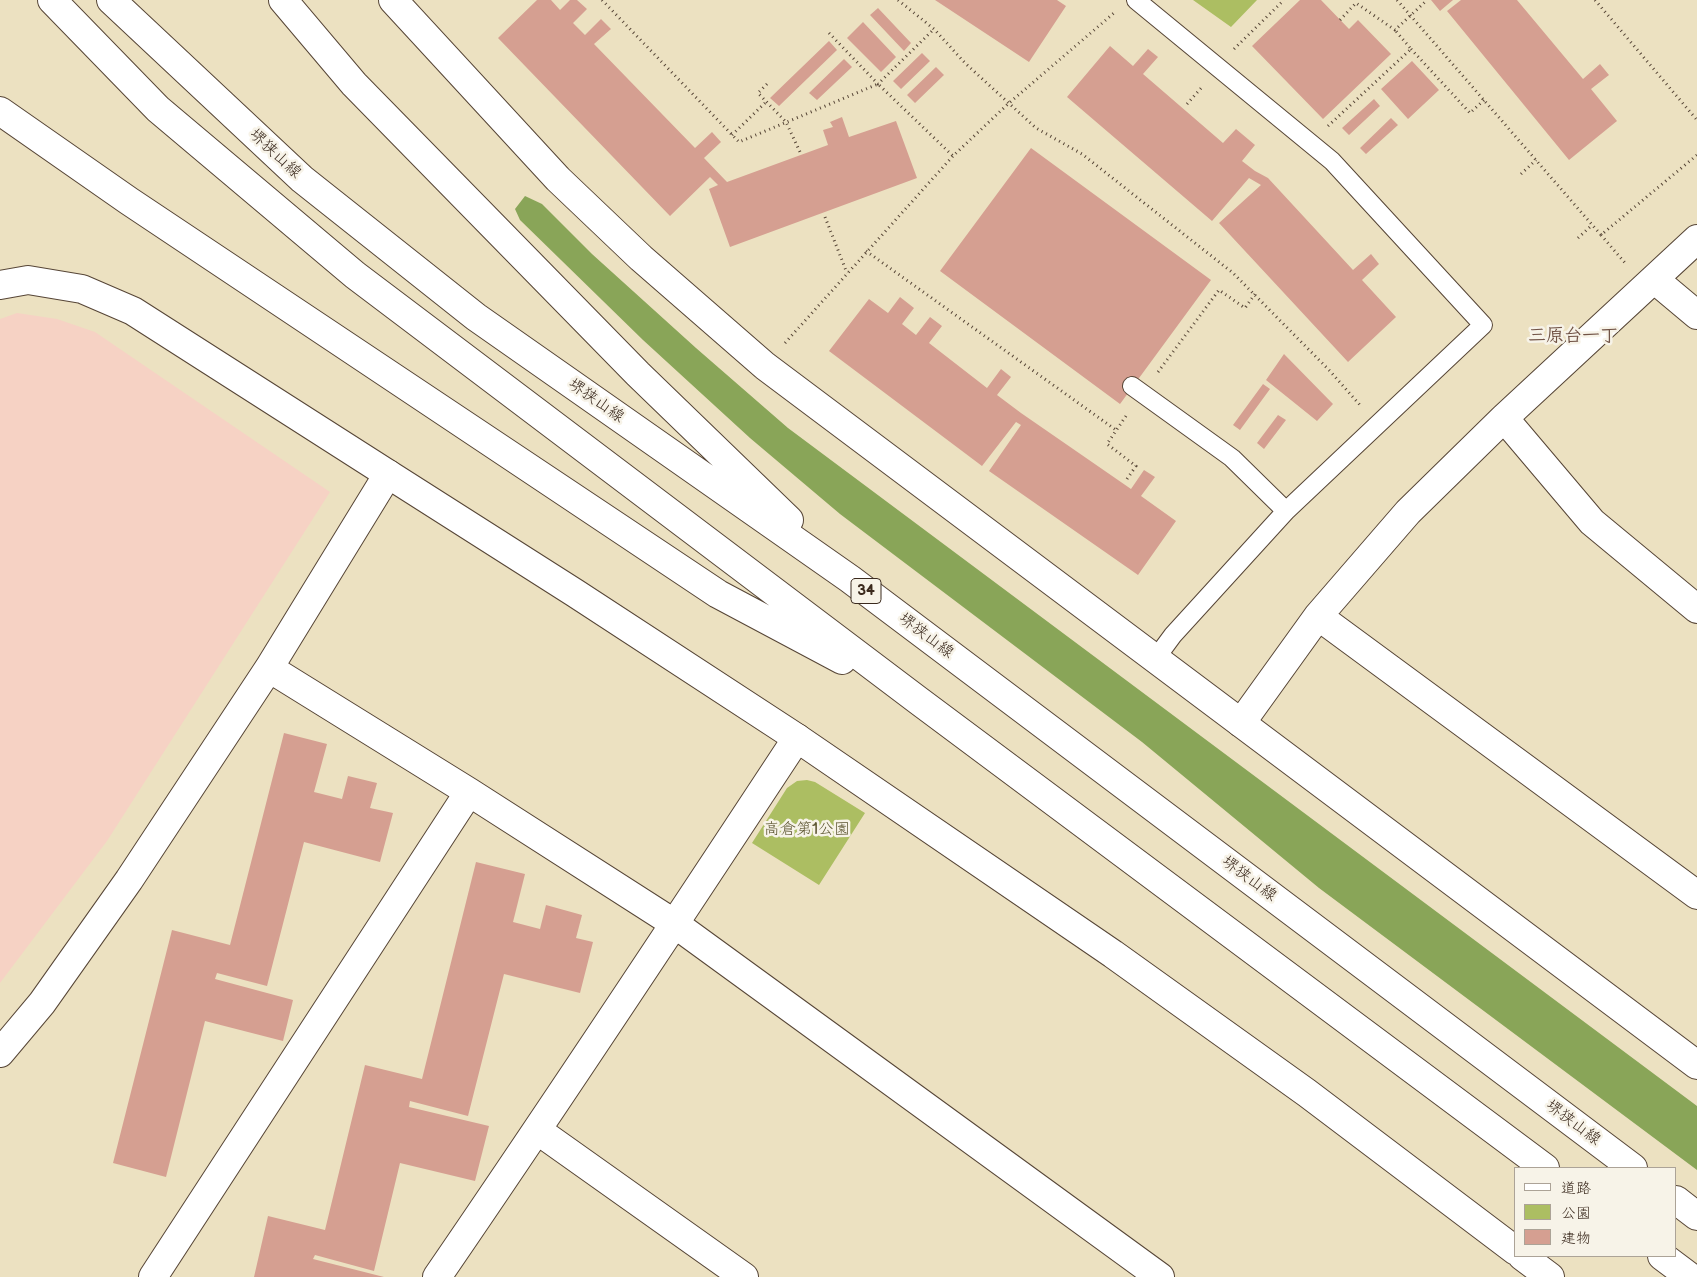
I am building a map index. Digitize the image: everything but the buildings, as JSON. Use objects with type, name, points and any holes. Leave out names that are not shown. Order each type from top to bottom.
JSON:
[{"type":"street","points":[[52,0],[158,109],[355,275],[919,701],[1544,1167]]},
{"type":"street","name":"堺狭山線","points":[[111,0],[302,179],[476,318],[850,579],[1632,1167]]},
{"type":"street","points":[[283,0],[354,84],[632,367],[850,579]]},
{"type":"street","points":[[393,0],[558,179],[641,258],[765,366],[1697,1064]]},
{"type":"street","points":[[0,111],[129,201],[718,594],[919,701]]},
{"type":"street","points":[[1241,723],[1318,616],[1408,512],[1504,418],[1697,239]]},
{"type":"street","points":[[1654,279],[1697,315]]},
{"type":"street","points":[[0,286],[28,280],[82,289],[133,311],[574,593],[796,738],[1113,954],[1307,1093],[1514,1249]]},
{"type":"street","points":[[1504,418],[1592,522],[1697,609]]},
{"type":"street","points":[[0,1053],[42,1003],[107,910],[269,668],[388,474]]},
{"type":"street","points":[[1318,616],[1697,895]]},
{"type":"street","points":[[269,668],[470,792],[676,924],[1160,1277]]},
{"type":"street","points":[[437,1277],[676,924],[796,738]]},
{"type":"street","points":[[153,1277],[470,792]]},
{"type":"street","points":[[537,1130],[744,1277]]},
{"type":"street","points":[[1677,1201],[1697,1216]]},
{"type":"street","points":[[1523,1257],[1550,1277]]},
{"type":"street","points":[[1663,1257],[1690,1277]]},
{"type":"lane","points":[[1129,3],[1332,161],[1484,325],[1286,511],[1174,635],[1156,658]]},
{"type":"lane","points":[[1135,396],[1232,458],[1286,511]]},
{"type":"path","points":[[602,0],[739,142],[878,84],[934,29]]},
{"type":"path","points":[[898,0],[934,29],[966,63],[1036,128],[1082,154],[1232,273],[1330,371],[1378,425]]},
{"type":"path","points":[[1397,0],[1617,253]]},
{"type":"path","points":[[1595,0],[1697,120]]},
{"type":"path","points":[[1340,20],[1354,2],[1395,30],[1470,113],[1484,100]]},
{"type":"path","points":[[1395,30],[1425,2]]},
{"type":"path","points":[[765,366],[953,156],[1009,103],[1129,3]]},
{"type":"path","points":[[829,33],[878,84],[953,156]]},
{"type":"path","points":[[1310,143],[1412,49]]},
{"type":"path","points":[[768,84],[758,93],[786,122],[800,152]]},
{"type":"path","points":[[732,135],[766,102]]},
{"type":"path","points":[[1601,235],[1697,155]]},
{"type":"path","points":[[1521,174],[1536,160]]},
{"type":"path","points":[[825,217],[847,273]]},
{"type":"path","points":[[1578,238],[1592,225]]},
{"type":"path","points":[[866,251],[1116,430]]},
{"type":"path","points":[[1127,479],[1136,466],[1106,444],[1135,396],[1219,290],[1244,308],[1255,294]]},
{"type":"shaded area","points":[[17,313],[57,319],[95,332],[330,492],[107,841],[0,983],[0,319]]},
{"type":"green space","points":[[1193,0],[1257,0],[1231,27]]},
{"type":"green space","points":[[525,196],[542,204],[592,254],[788,428],[1697,1106],[1697,1170],[1319,888],[1142,742],[840,514],[750,438],[643,340],[520,220],[515,209]]},
{"type":"green space","name":"高倉第1公園","points":[[807,780],[815,782],[865,813],[819,885],[752,843],[787,788],[797,781]]},
{"type":"district","name":"三原台一丁","points":[[1573,336]]}]
